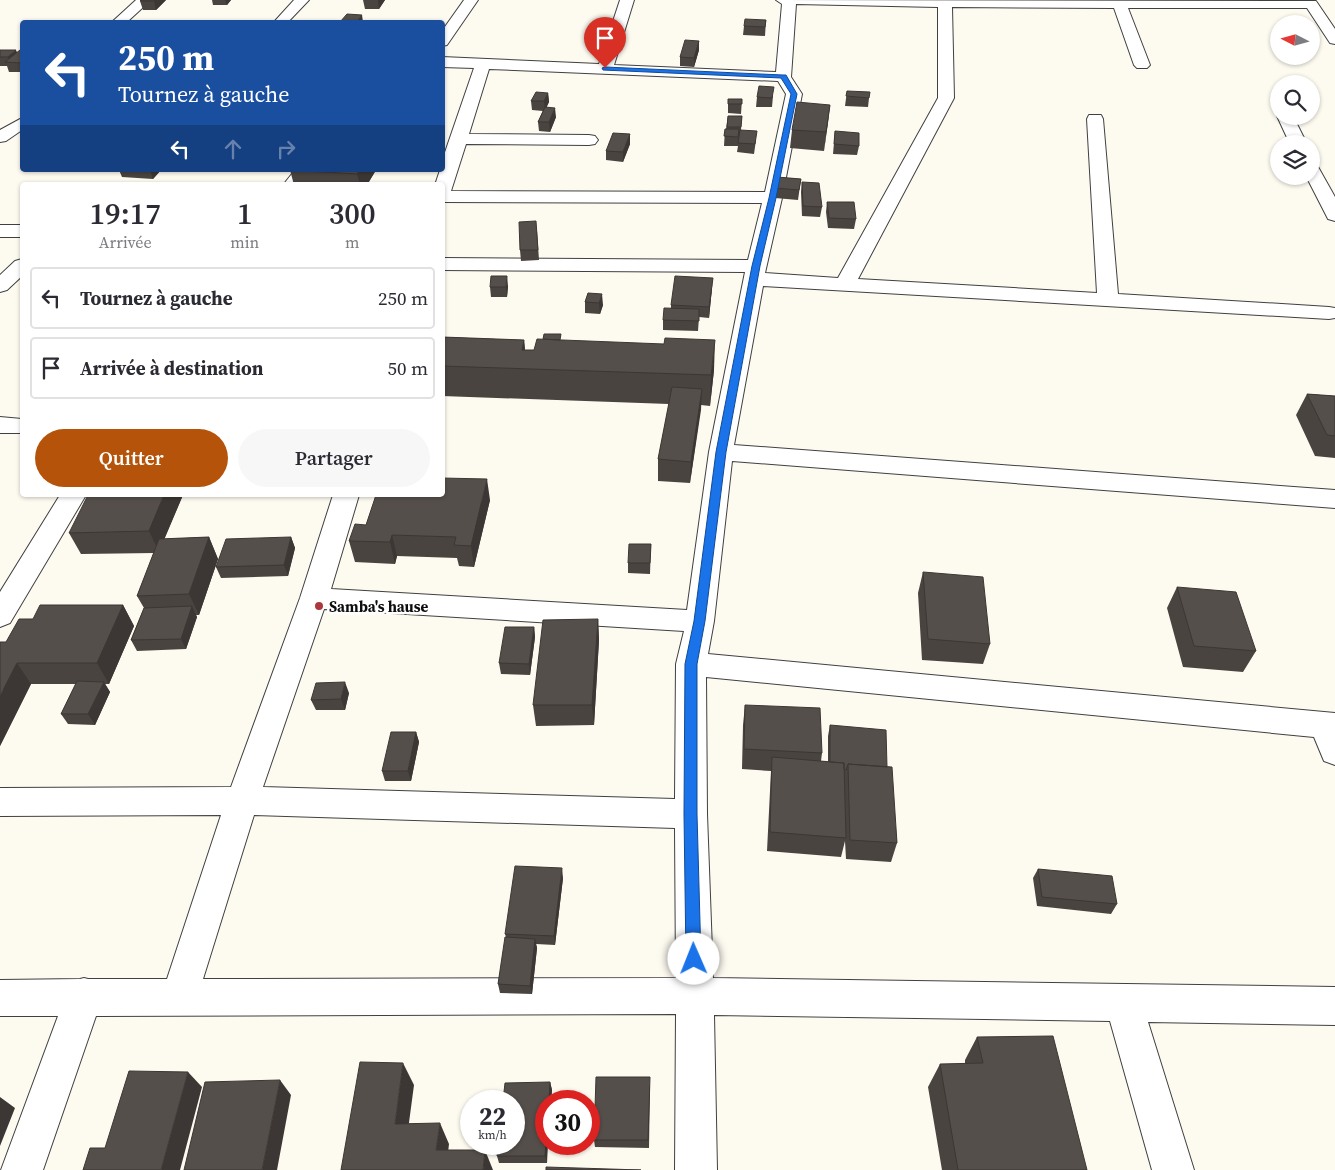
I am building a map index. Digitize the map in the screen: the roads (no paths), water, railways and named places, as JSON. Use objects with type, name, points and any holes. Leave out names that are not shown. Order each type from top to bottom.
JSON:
[{"type":"street","points":[[121,20],[144,0]]},
{"type":"street","points":[[283,20],[302,0]]},
{"type":"street","points":[[445,38],[471,0]]},
{"type":"street","points":[[605,68],[627,0]]},
{"type":"street","points":[[696,1170],[695,996],[690,814],[691,664],[700,621],[721,452],[755,272],[773,198],[794,94],[783,77],[787,0],[1309,2],[1335,40]]},
{"type":"street","points":[[845,284],[946,98],[946,2]]},
{"type":"street","points":[[1118,2],[1142,65]]},
{"type":"street","points":[[445,62],[783,77]]},
{"type":"street","points":[[445,182],[483,64]]},
{"type":"street","points":[[1094,119],[1108,300]]},
{"type":"street","points":[[0,137],[20,124]]},
{"type":"street","points":[[459,139],[589,140]]},
{"type":"street","points":[[295,182],[303,172]]},
{"type":"street","points":[[1320,185],[1335,215]]},
{"type":"street","points":[[445,196],[773,198]]},
{"type":"street","points":[[0,231],[20,232]]},
{"type":"street","points":[[445,264],[755,272],[845,284],[1333,316]]},
{"type":"street","points":[[0,286],[20,267]]},
{"type":"street","points":[[0,425],[20,426]]},
{"type":"street","points":[[721,452],[1335,499]]},
{"type":"street","points":[[0,616],[72,497]]},
{"type":"street","points":[[179,998],[242,801],[314,598],[345,497]]},
{"type":"street","points":[[314,598],[700,621]]},
{"type":"street","points":[[691,664],[1332,734]]},
{"type":"street","points":[[0,802],[242,801],[690,814]]},
{"type":"street","points":[[22,1170],[84,996]]},
{"type":"street","points":[[0,998],[84,996],[179,998],[695,996],[1335,1006]]},
{"type":"street","points":[[1124,1003],[1173,1170]]},
{"type":"place","name":"Samba's hause","points":[[319,606]]}]
